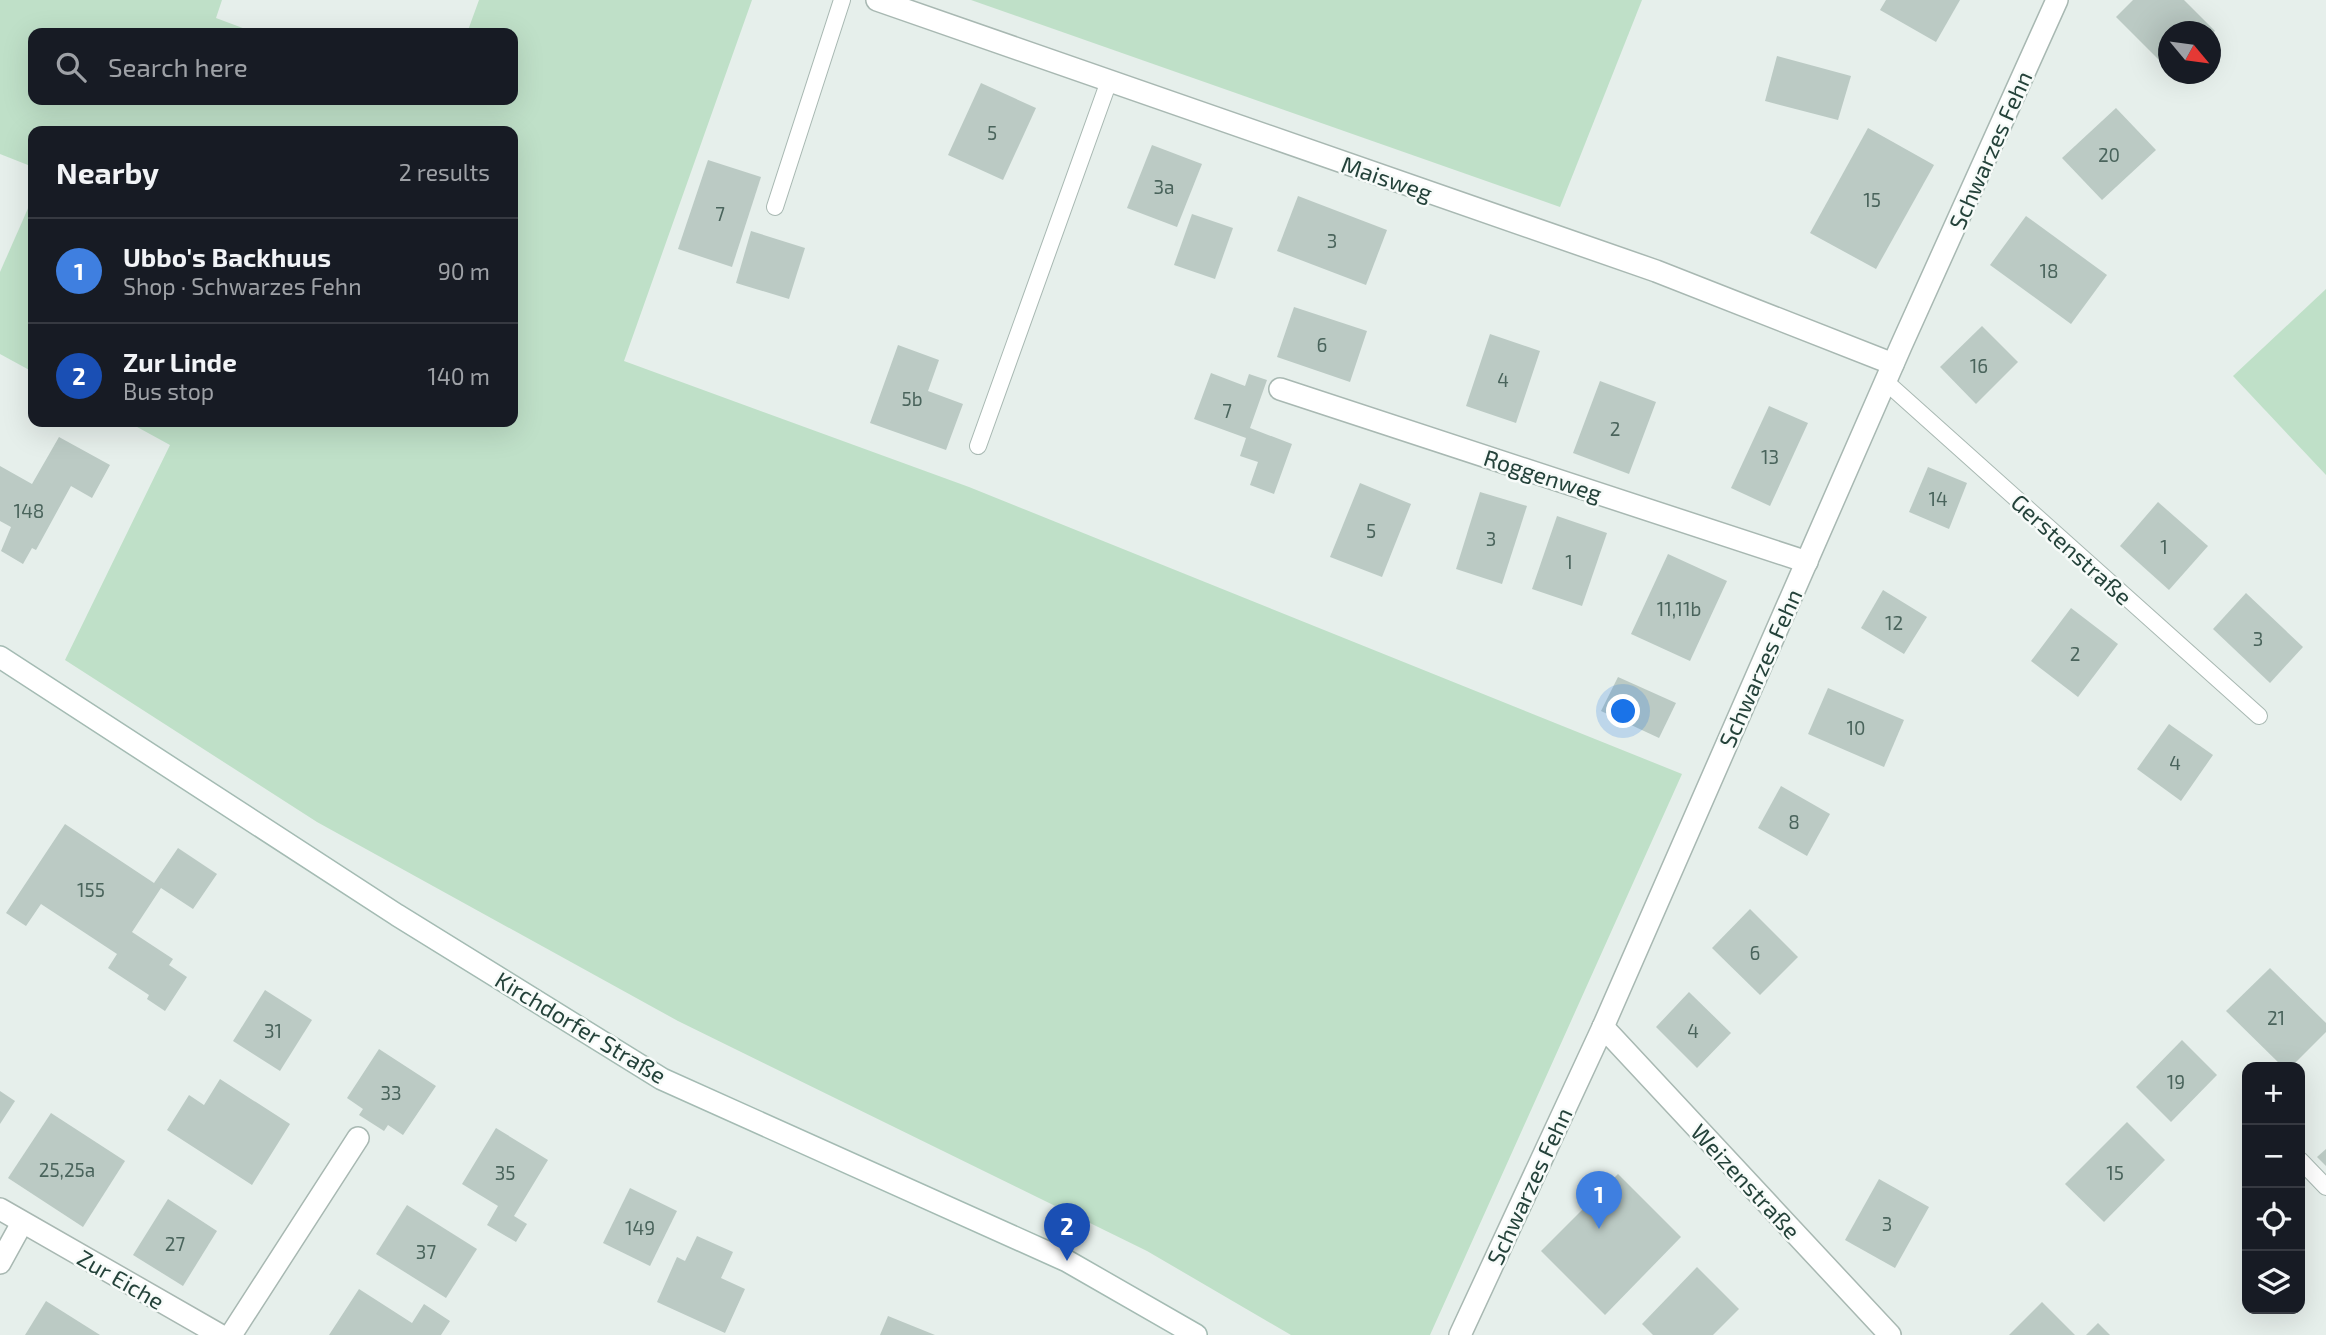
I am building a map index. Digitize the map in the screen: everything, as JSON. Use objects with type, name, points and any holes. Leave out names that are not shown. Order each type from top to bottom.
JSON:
[{"type":"street","name":"Maisweg","points":[[877,0],[1656,271],[1889,373]]},
{"type":"street","name":"Schwarzes Fehn","points":[[1460,1335],[1603,1027],[1889,373],[2057,0]]},
{"type":"street","name":"Roggenweg","points":[[1280,389],[1807,562]]},
{"type":"street","name":"Kirchdorfer Straße","points":[[0,657],[397,915],[662,1079],[1067,1261],[1196,1335]]},
{"type":"street","name":"Weizenstraße","points":[[1603,1027],[1890,1335]]},
{"type":"street","points":[[231,1335],[358,1138]]},
{"type":"street","name":"Zur Eiche","points":[[0,1209],[220,1335]]},
{"type":"street","points":[[0,1263],[22,1223]]},
{"type":"lane","points":[[775,207],[842,0]]},
{"type":"lane","points":[[978,446],[1109,81]]},
{"type":"lane","name":"Gerstenstraße","points":[[1889,373],[2259,716]]},
{"type":"lane","points":[[2305,1165],[2326,1187]]},
{"type":"green space","points":[[0,0],[222,0],[216,18],[243,28],[28,28],[28,105],[518,105],[518,28],[469,28],[479,0],[752,0],[624,361],[969,487],[1682,774],[1430,1335],[1291,1335],[1147,1251],[678,1021],[317,822],[65,660],[170,445],[137,427],[518,427],[518,126],[28,126],[28,165],[0,154]]},
{"type":"green space","points":[[971,0],[1642,0],[1560,207]]},
{"type":"green space","points":[[28,208],[28,369],[0,354],[0,272]]},
{"type":"green space","points":[[2326,289],[2326,475],[2233,376]]},
{"type":"building","points":[[1886,0],[1960,0],[1936,42],[1880,10]]},
{"type":"building","points":[[2133,0],[2184,0],[2205,21],[2158,21],[2158,59],[2116,17]]},
{"type":"building","points":[[1777,56],[1851,76],[1838,120],[1765,101]]},
{"type":"building","points":[[981,83],[1036,108],[1003,180],[948,155]]},
{"type":"building","points":[[2116,108],[2156,150],[2102,200],[2062,158]]},
{"type":"building","points":[[1868,128],[1934,165],[1876,269],[1810,233]]},
{"type":"building","points":[[1152,145],[1202,164],[1177,227],[1127,208]]},
{"type":"building","points":[[708,160],[761,177],[732,267],[678,249]]},
{"type":"building","points":[[1298,196],[1387,230],[1366,285],[1277,251]]},
{"type":"building","points":[[1192,214],[1233,228],[1215,279],[1174,265]]},
{"type":"building","points":[[2026,216],[2107,275],[2071,324],[1990,265]]},
{"type":"building","points":[[751,231],[805,248],[789,299],[736,283]]},
{"type":"building","points":[[1294,307],[1367,331],[1350,382],[1277,357]]},
{"type":"building","points":[[1982,326],[2018,362],[1976,404],[1940,367]]},
{"type":"building","points":[[1490,334],[1540,351],[1516,423],[1466,406]]},
{"type":"building","points":[[898,345],[939,360],[928,391],[963,404],[946,450],[870,423]]},
{"type":"building","points":[[1211,373],[1245,386],[1249,374],[1267,380],[1250,428],[1292,444],[1274,494],[1250,485],[1258,462],[1240,456],[1246,438],[1194,419]]},
{"type":"building","points":[[1600,381],[1656,402],[1629,474],[1573,453]]},
{"type":"building","points":[[1769,406],[1808,423],[1770,506],[1731,488]]},
{"type":"building","points":[[59,437],[110,465],[92,498],[71,486],[36,550],[32,548],[23,564],[1,551],[11,527],[0,521],[0,466],[32,484]]},
{"type":"building","points":[[1928,467],[1967,483],[1949,529],[1909,512]]},
{"type":"building","points":[[1360,483],[1411,504],[1382,577],[1330,557]]},
{"type":"building","points":[[1480,492],[1527,506],[1502,584],[1456,569]]},
{"type":"building","points":[[2158,502],[2208,546],[2169,590],[2120,546]]},
{"type":"building","points":[[1557,516],[1607,533],[1582,606],[1532,589]]},
{"type":"building","points":[[1668,554],[1727,581],[1690,661],[1631,634]]},
{"type":"building","points":[[1883,590],[1927,617],[1904,654],[1861,628]]},
{"type":"building","points":[[2246,593],[2303,647],[2270,683],[2213,629]]},
{"type":"building","points":[[2071,608],[2118,644],[2078,697],[2031,661]]},
{"type":"building","points":[[1618,677],[1676,703],[1659,738],[1601,711]]},
{"type":"building","points":[[1828,688],[1904,720],[1884,767],[1808,734]]},
{"type":"building","points":[[2169,724],[2213,755],[2181,801],[2137,769]]},
{"type":"building","points":[[1781,786],[1830,814],[1807,856],[1758,828]]},
{"type":"building","points":[[65,824],[154,883],[178,848],[217,874],[193,909],[161,888],[132,932],[173,959],[169,965],[187,977],[165,1011],[147,999],[149,995],[108,968],[117,954],[41,904],[26,926],[6,913]]},
{"type":"building","points":[[1750,909],[1798,957],[1760,995],[1712,948]]},
{"type":"building","points":[[2270,968],[2326,1023],[2326,1032],[2296,1062],[2278,1062],[2226,1011]]},
{"type":"building","points":[[265,990],[312,1020],[280,1071],[233,1041]]},
{"type":"building","points":[[1689,992],[1731,1033],[1697,1068],[1656,1027]]},
{"type":"building","points":[[2182,1040],[2217,1075],[2171,1122],[2136,1087]]},
{"type":"building","points":[[379,1049],[436,1086],[403,1135],[388,1125],[384,1131],[359,1115],[363,1109],[347,1098]]},
{"type":"building","points":[[220,1079],[290,1124],[252,1185],[167,1130],[189,1095],[204,1105]]},
{"type":"building","points":[[0,1091],[15,1101],[0,1124]]},
{"type":"building","points":[[51,1113],[125,1161],[83,1227],[8,1178]]},
{"type":"building","points":[[2127,1122],[2165,1160],[2104,1222],[2065,1184]]},
{"type":"building","points":[[496,1128],[548,1160],[514,1216],[527,1224],[516,1242],[487,1225],[498,1206],[462,1184]]},
{"type":"building","points":[[2326,1149],[2326,1166],[2317,1157]]},
{"type":"building","points":[[1618,1174],[1681,1237],[1605,1315],[1541,1251]]},
{"type":"building","points":[[1879,1179],[1929,1207],[1895,1268],[1845,1240]]},
{"type":"building","points":[[630,1188],[677,1211],[650,1266],[603,1243]]},
{"type":"building","points":[[168,1199],[217,1231],[183,1286],[133,1255]]},
{"type":"building","points":[[407,1205],[477,1249],[446,1298],[376,1254]]},
{"type":"building","points":[[697,1236],[733,1252],[721,1278],[745,1289],[725,1333],[657,1302],[677,1257],[685,1261]]},
{"type":"building","points":[[1697,1267],[1739,1309],[1713,1335],[1653,1335],[1642,1324]]},
{"type":"building","points":[[359,1289],[412,1323],[424,1304],[450,1321],[441,1335],[329,1335]]},
{"type":"building","points":[[46,1301],[100,1335],[25,1335]]},
{"type":"building","points":[[2042,1302],[2075,1335],[2009,1335]]},
{"type":"building","points":[[888,1316],[935,1335],[880,1335]]},
{"type":"building","points":[[2098,1323],[2110,1335],[2086,1335]]},
{"type":"place","name":"Ubbo's Backhuus","points":[[1599,1229]]},
{"type":"place","name":"Zur Linde","points":[[1067,1261]]}]
